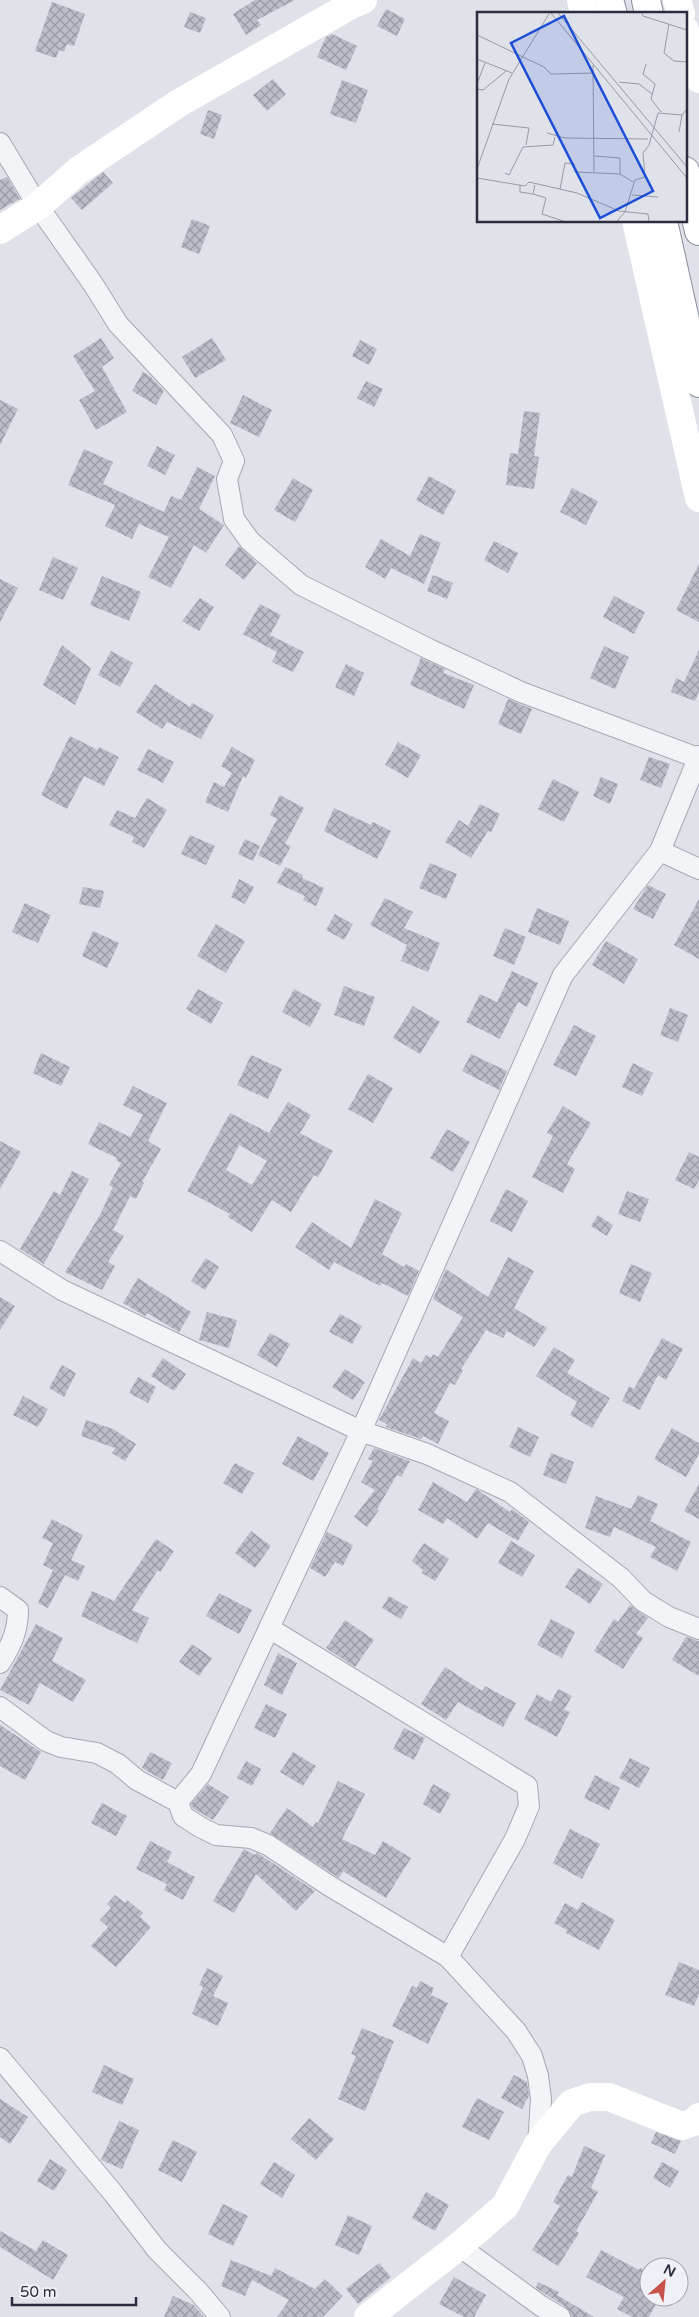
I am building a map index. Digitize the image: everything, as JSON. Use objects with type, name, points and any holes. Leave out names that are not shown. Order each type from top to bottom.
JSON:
[{"type":"main road","points":[[0,230],[38,206],[79,170],[179,103],[363,0]]},
{"type":"main road","points":[[686,34],[699,79]]},
{"type":"main road","points":[[686,175],[699,230]]},
{"type":"main road","points":[[636,222],[699,498]]},
{"type":"main road","points":[[663,222],[699,383]]},
{"type":"main road","points":[[368,2317],[460,2246],[505,2206],[538,2144],[572,2103],[590,2097],[609,2097],[693,2126]]},
{"type":"street","points":[[0,144],[38,206],[93,284],[118,324],[222,435],[234,461],[227,479],[234,519],[250,540],[301,585],[429,649],[521,692],[698,757],[660,851],[564,975],[361,1431],[200,1774],[178,1802]]},
{"type":"street","points":[[660,851],[699,870]]},
{"type":"street","points":[[0,1251],[62,1290],[361,1431],[427,1454],[510,1492],[621,1578],[643,1601],[669,1617],[699,1629]]},
{"type":"street","points":[[0,1597],[18,1610],[18,1626],[10,1646],[0,1663]]},
{"type":"street","points":[[268,1628],[527,1786],[529,1806],[515,1839],[448,1957]]},
{"type":"street","points":[[0,1707],[46,1741],[61,1747],[97,1753],[118,1764],[137,1780],[178,1802],[183,1816],[200,1827],[216,1835],[251,1838],[268,1845],[337,1890],[448,1957],[516,2031],[532,2056],[538,2076],[541,2099],[538,2144]]},
{"type":"street","points":[[0,2058],[107,2186],[157,2250],[198,2291],[220,2317]]},
{"type":"street","points":[[460,2246],[541,2306],[560,2317]]},
{"type":"building","points":[[255,0],[295,0],[257,20],[261,25],[246,35],[233,14]]},
{"type":"building","points":[[52,2],[85,14],[74,46],[67,44],[64,52],[59,50],[56,58],[35,51]]},
{"type":"building","points":[[386,9],[405,19],[397,36],[377,26]]},
{"type":"building","points":[[190,12],[206,18],[200,33],[184,27]]},
{"type":"building","points":[[332,34],[357,46],[346,70],[317,57],[326,37]]},
{"type":"building","points":[[273,79],[286,94],[267,111],[253,95]]},
{"type":"building","points":[[342,80],[368,90],[356,123],[330,114]]},
{"type":"building","points":[[208,110],[222,115],[214,139],[200,134]]},
{"type":"building","points":[[103,172],[113,183],[82,210],[71,198]]},
{"type":"building","points":[[7,177],[20,199],[0,210],[0,180]]},
{"type":"building","points":[[192,219],[210,226],[199,254],[181,247]]},
{"type":"building","points":[[101,338],[114,358],[102,367],[127,412],[96,430],[79,400],[95,391],[73,356]]},
{"type":"building","points":[[212,338],[226,360],[195,378],[182,357]]},
{"type":"building","points":[[360,340],[377,349],[369,365],[352,356]]},
{"type":"building","points":[[143,372],[150,376],[164,391],[156,405],[132,391]]},
{"type":"building","points":[[366,381],[383,389],[374,407],[357,398]]},
{"type":"building","points":[[243,395],[272,410],[259,437],[230,423]]},
{"type":"building","points":[[0,400],[18,409],[0,445]]},
{"type":"building","points":[[524,411],[540,413],[534,456],[539,457],[534,489],[506,485],[510,453],[518,454]]},
{"type":"building","points":[[157,446],[175,455],[165,475],[147,466]]},
{"type":"building","points":[[84,449],[113,462],[103,484],[164,512],[171,496],[181,500],[197,467],[215,476],[199,509],[224,525],[206,553],[194,545],[171,588],[148,577],[169,537],[139,524],[132,539],[105,526],[115,505],[68,485]]},
{"type":"building","points":[[429,476],[456,491],[443,515],[416,500]]},
{"type":"building","points":[[293,478],[313,490],[295,522],[274,510]]},
{"type":"building","points":[[572,488],[598,501],[586,525],[560,512]]},
{"type":"building","points":[[420,534],[441,543],[424,584],[391,568],[385,579],[365,567],[381,539],[410,556]]},
{"type":"building","points":[[494,541],[518,553],[508,573],[484,560]]},
{"type":"building","points":[[239,546],[257,563],[244,580],[225,565]]},
{"type":"building","points":[[53,557],[78,568],[63,600],[39,590]]},
{"type":"building","points":[[699,564],[699,622],[676,610]]},
{"type":"building","points":[[433,575],[453,583],[447,599],[427,591]]},
{"type":"building","points":[[102,576],[141,592],[129,621],[90,605]]},
{"type":"building","points":[[0,579],[18,588],[0,622]]},
{"type":"building","points":[[614,596],[645,612],[634,634],[603,617]]},
{"type":"building","points":[[200,598],[214,607],[199,631],[182,621]]},
{"type":"building","points":[[260,604],[281,615],[270,635],[304,652],[293,672],[272,662],[277,652],[243,634]]},
{"type":"building","points":[[62,645],[91,668],[75,705],[43,685]]},
{"type":"building","points":[[604,646],[629,657],[615,689],[590,678]]},
{"type":"building","points":[[699,650],[699,691],[695,701],[671,692],[676,678],[684,682]]},
{"type":"building","points":[[111,651],[133,663],[120,687],[98,675]]},
{"type":"building","points":[[421,658],[445,669],[443,673],[474,685],[464,709],[410,685]]},
{"type":"building","points":[[346,664],[364,673],[354,696],[335,687]]},
{"type":"building","points":[[155,684],[190,707],[192,703],[214,715],[201,739],[167,722],[162,729],[136,712]]},
{"type":"building","points":[[508,699],[532,709],[521,734],[498,724]]},
{"type":"building","points":[[70,736],[98,750],[99,747],[119,757],[104,786],[84,776],[67,809],[41,795]]},
{"type":"building","points":[[398,742],[421,755],[408,778],[385,765]]},
{"type":"building","points":[[232,747],[255,760],[246,778],[243,776],[228,812],[205,802],[214,782],[224,787],[232,773],[221,766]]},
{"type":"building","points":[[148,749],[174,762],[163,783],[137,770]]},
{"type":"building","points":[[649,757],[670,764],[661,788],[640,780]]},
{"type":"building","points":[[601,777],[618,784],[610,804],[593,796]]},
{"type":"building","points":[[553,779],[579,792],[564,822],[538,809]]},
{"type":"building","points":[[280,795],[304,808],[285,844],[291,846],[280,866],[258,855],[277,819],[270,815]]},
{"type":"building","points":[[147,798],[167,810],[144,848],[132,842],[134,837],[109,825],[117,810],[135,818]]},
{"type":"building","points":[[480,804],[500,814],[491,832],[488,831],[471,858],[445,842],[459,820],[468,826]]},
{"type":"building","points":[[334,808],[371,825],[373,822],[391,831],[377,859],[324,831]]},
{"type":"building","points":[[190,835],[215,846],[206,865],[181,854]]},
{"type":"building","points":[[245,839],[260,846],[253,861],[238,854]]},
{"type":"building","points":[[430,863],[457,874],[446,899],[419,888]]},
{"type":"building","points":[[285,867],[303,875],[302,878],[324,888],[316,906],[303,900],[305,896],[277,883]]},
{"type":"building","points":[[239,879],[254,887],[245,904],[231,897]]},
{"type":"building","points":[[648,885],[666,894],[653,919],[633,909]]},
{"type":"building","points":[[83,887],[104,891],[100,908],[79,904]]},
{"type":"building","points":[[385,898],[413,912],[404,928],[440,943],[428,972],[401,961],[407,945],[370,925]]},
{"type":"building","points":[[699,899],[699,959],[674,945]]},
{"type":"building","points":[[25,903],[51,915],[38,943],[12,932]]},
{"type":"building","points":[[537,908],[569,921],[560,945],[528,932]]},
{"type":"building","points":[[335,914],[353,924],[344,940],[326,930]]},
{"type":"building","points":[[216,924],[245,941],[226,973],[197,956]]},
{"type":"building","points":[[505,928],[526,937],[514,965],[493,956]]},
{"type":"building","points":[[93,931],[119,943],[107,968],[82,956]]},
{"type":"building","points":[[606,941],[638,959],[624,984],[592,965]]},
{"type":"building","points":[[512,971],[538,983],[527,1007],[518,1002],[500,1039],[466,1022],[480,994],[497,1002]]},
{"type":"building","points":[[344,986],[375,997],[364,1026],[334,1015]]},
{"type":"building","points":[[198,989],[223,1003],[211,1024],[186,1009]]},
{"type":"building","points":[[294,989],[322,1004],[310,1027],[282,1012]]},
{"type":"building","points":[[413,1006],[440,1022],[420,1054],[393,1038]]},
{"type":"building","points":[[670,1008],[688,1015],[678,1042],[660,1035]]},
{"type":"building","points":[[574,1025],[596,1036],[576,1076],[553,1065]]},
{"type":"building","points":[[41,1053],[70,1067],[61,1086],[33,1073]]},
{"type":"building","points":[[471,1054],[507,1071],[499,1090],[462,1071]]},
{"type":"building","points":[[251,1055],[282,1069],[268,1099],[237,1085]]},
{"type":"building","points":[[633,1063],[653,1073],[642,1096],[622,1087]]},
{"type":"building","points":[[368,1074],[393,1088],[373,1123],[348,1109]]},
{"type":"building","points":[[133,1086],[167,1103],[148,1141],[161,1149],[142,1182],[144,1183],[136,1199],[130,1196],[113,1230],[124,1236],[108,1262],[115,1266],[102,1290],[65,1272],[100,1215],[113,1187],[109,1185],[121,1163],[116,1160],[117,1158],[88,1144],[99,1122],[130,1137],[143,1115],[123,1105]]},
{"type":"building","points":[[288,1102],[311,1115],[300,1133],[333,1151],[318,1177],[314,1175],[291,1212],[272,1200],[252,1232],[228,1217],[230,1214],[187,1191],[230,1113],[269,1133]],"holes":[[[239,1145],[267,1161],[252,1185],[226,1170]]]},
{"type":"building","points":[[563,1106],[591,1123],[567,1164],[575,1169],[563,1193],[532,1177],[553,1136],[547,1133]]},
{"type":"building","points":[[447,1129],[470,1142],[453,1172],[430,1158]]},
{"type":"building","points":[[0,1141],[21,1152],[0,1189]]},
{"type":"building","points":[[689,1152],[699,1157],[699,1180],[694,1189],[675,1180]]},
{"type":"building","points":[[72,1171],[89,1179],[44,1264],[20,1249],[54,1191],[60,1195]]},
{"type":"building","points":[[506,1189],[528,1201],[512,1232],[490,1221]]},
{"type":"building","points":[[627,1191],[649,1199],[640,1222],[618,1214]]},
{"type":"building","points":[[375,1199],[402,1213],[382,1254],[404,1267],[406,1264],[419,1271],[408,1296],[382,1283],[380,1286],[334,1262],[329,1270],[295,1247],[312,1222],[351,1248]]},
{"type":"building","points":[[598,1215],[613,1225],[607,1236],[591,1226]]},
{"type":"building","points":[[508,1257],[534,1271],[514,1308],[547,1328],[534,1347],[507,1331],[503,1338],[486,1330],[461,1369],[463,1370],[455,1385],[450,1383],[434,1413],[449,1421],[438,1444],[423,1436],[421,1439],[386,1427],[387,1424],[379,1420],[413,1358],[421,1363],[426,1355],[431,1358],[433,1354],[438,1357],[463,1317],[433,1299],[446,1269],[488,1297]]},
{"type":"building","points":[[206,1258],[219,1267],[205,1290],[191,1281]]},
{"type":"building","points":[[631,1264],[652,1273],[640,1302],[619,1293]]},
{"type":"building","points":[[138,1278],[191,1312],[179,1332],[147,1313],[145,1316],[123,1303]]},
{"type":"building","points":[[0,1297],[15,1306],[0,1330]]},
{"type":"building","points":[[207,1312],[237,1320],[229,1348],[199,1340]]},
{"type":"building","points":[[340,1314],[362,1326],[352,1344],[329,1332]]},
{"type":"building","points":[[270,1333],[290,1344],[277,1367],[257,1355]]},
{"type":"building","points":[[662,1338],[683,1349],[666,1380],[658,1375],[640,1410],[622,1401],[629,1386],[634,1389]]},
{"type":"building","points":[[554,1347],[575,1360],[567,1373],[610,1398],[592,1428],[570,1415],[577,1402],[536,1376]]},
{"type":"building","points":[[163,1358],[186,1374],[174,1391],[151,1376]]},
{"type":"building","points":[[62,1365],[76,1373],[64,1397],[49,1388]]},
{"type":"building","points":[[345,1369],[365,1382],[353,1400],[332,1387]]},
{"type":"building","points":[[138,1377],[156,1387],[148,1403],[129,1393]]},
{"type":"building","points":[[23,1396],[48,1409],[38,1427],[13,1415]]},
{"type":"building","points":[[86,1420],[113,1429],[136,1444],[125,1461],[112,1453],[115,1448],[81,1436]]},
{"type":"building","points":[[518,1427],[539,1437],[530,1457],[509,1447]]},
{"type":"building","points":[[672,1428],[699,1443],[699,1454],[686,1477],[654,1459]]},
{"type":"building","points":[[298,1436],[329,1453],[313,1481],[282,1464]]},
{"type":"building","points":[[374,1448],[410,1461],[401,1477],[397,1475],[377,1509],[379,1510],[367,1527],[354,1517],[375,1490],[361,1482],[373,1461],[368,1459]]},
{"type":"building","points":[[551,1453],[574,1462],[566,1484],[543,1475]]},
{"type":"building","points":[[235,1463],[254,1473],[242,1494],[223,1483]]},
{"type":"building","points":[[433,1482],[467,1502],[476,1489],[510,1512],[512,1509],[529,1522],[518,1541],[488,1523],[477,1539],[447,1518],[443,1524],[418,1510]]},
{"type":"building","points":[[699,1484],[699,1519],[684,1511]]},
{"type":"building","points":[[638,1495],[658,1504],[650,1521],[691,1542],[677,1571],[650,1557],[656,1547],[614,1527],[610,1537],[585,1528],[596,1496],[631,1509]]},
{"type":"building","points":[[52,1519],[83,1535],[71,1560],[85,1566],[78,1581],[65,1575],[48,1608],[38,1603],[53,1570],[43,1565],[53,1543],[42,1538]]},
{"type":"building","points":[[251,1531],[271,1546],[255,1568],[235,1553]]},
{"type":"building","points":[[327,1532],[353,1545],[343,1566],[335,1562],[325,1577],[310,1568]]},
{"type":"building","points":[[156,1539],[174,1551],[160,1572],[158,1570],[132,1610],[149,1618],[137,1643],[81,1616],[92,1591],[114,1601]]},
{"type":"building","points":[[511,1541],[535,1555],[522,1577],[498,1563]]},
{"type":"building","points":[[424,1543],[449,1559],[435,1581],[422,1573],[423,1570],[412,1561]]},
{"type":"building","points":[[578,1568],[603,1584],[590,1604],[565,1587]]},
{"type":"building","points":[[219,1593],[252,1610],[239,1634],[206,1616]]},
{"type":"building","points":[[389,1596],[408,1607],[401,1619],[382,1608]]},
{"type":"building","points":[[630,1605],[648,1618],[636,1634],[643,1638],[623,1669],[594,1651],[614,1619],[618,1622]]},
{"type":"building","points":[[551,1619],[575,1632],[562,1658],[537,1645]]},
{"type":"building","points":[[345,1620],[374,1640],[355,1667],[326,1648]]},
{"type":"building","points":[[36,1624],[63,1638],[52,1661],[86,1680],[73,1702],[40,1683],[29,1705],[0,1690]]},
{"type":"building","points":[[686,1637],[699,1641],[699,1676],[672,1660]]},
{"type":"building","points":[[192,1644],[212,1658],[199,1676],[179,1662]]},
{"type":"building","points":[[278,1653],[297,1663],[282,1695],[264,1685]]},
{"type":"building","points":[[445,1667],[482,1691],[485,1686],[516,1703],[503,1727],[458,1702],[446,1720],[421,1704]]},
{"type":"building","points":[[558,1689],[572,1696],[564,1710],[570,1712],[557,1737],[524,1719],[537,1694],[551,1702]]},
{"type":"building","points":[[266,1704],[287,1714],[275,1738],[254,1728]]},
{"type":"building","points":[[0,1725],[41,1752],[25,1780],[0,1766]]},
{"type":"building","points":[[404,1728],[425,1738],[414,1760],[393,1749]]},
{"type":"building","points":[[150,1752],[172,1763],[163,1780],[142,1768]]},
{"type":"building","points":[[293,1752],[316,1766],[303,1786],[280,1772]]},
{"type":"building","points":[[630,1758],[650,1768],[639,1788],[619,1778]]},
{"type":"building","points":[[246,1761],[261,1769],[252,1786],[237,1778]]},
{"type":"building","points":[[595,1775],[620,1788],[609,1810],[584,1798]]},
{"type":"building","points":[[338,1781],[365,1794],[342,1839],[375,1855],[383,1841],[411,1858],[386,1898],[343,1871],[339,1878],[270,1833],[287,1808],[313,1827],[316,1822],[318,1823]]},
{"type":"building","points":[[208,1784],[229,1797],[213,1820],[193,1808],[191,1804]]},
{"type":"building","points":[[433,1784],[451,1794],[440,1814],[423,1804]]},
{"type":"building","points":[[102,1803],[127,1816],[116,1836],[91,1823]]},
{"type":"building","points":[[570,1829],[600,1844],[582,1879],[553,1863]]},
{"type":"building","points":[[150,1841],[172,1852],[167,1862],[195,1877],[183,1900],[164,1890],[167,1884],[136,1869]]},
{"type":"building","points":[[244,1849],[255,1855],[257,1853],[315,1891],[296,1911],[256,1874],[234,1913],[213,1901]]},
{"type":"building","points":[[115,1895],[125,1903],[127,1900],[143,1913],[140,1917],[151,1927],[116,1967],[91,1946],[108,1927],[100,1920],[111,1908],[107,1904]]},
{"type":"building","points":[[582,1902],[615,1920],[599,1950],[566,1933],[567,1930],[554,1923],[565,1903],[578,1910]]},
{"type":"building","points":[[679,1962],[699,1970],[699,1994],[694,2006],[665,1995]]},
{"type":"building","points":[[207,1968],[223,1976],[213,1996],[228,2003],[218,2026],[192,2014],[203,1987],[199,1985]]},
{"type":"building","points":[[420,1981],[434,1988],[431,1995],[448,2003],[428,2044],[392,2026],[412,1986],[417,1988]]},
{"type":"building","points":[[362,2028],[394,2041],[365,2111],[338,2099],[356,2056],[351,2054]]},
{"type":"building","points":[[104,2065],[134,2079],[122,2105],[92,2092]]},
{"type":"building","points":[[514,2075],[527,2082],[529,2096],[522,2109],[501,2098]]},
{"type":"building","points":[[477,2098],[504,2112],[489,2140],[462,2127]]},
{"type":"building","points":[[0,2099],[28,2117],[10,2144],[0,2137]]},
{"type":"building","points":[[309,2118],[334,2139],[316,2160],[291,2139]]},
{"type":"building","points":[[119,2121],[139,2130],[122,2169],[101,2160]]},
{"type":"building","points":[[656,2132],[681,2141],[675,2154],[651,2143]]},
{"type":"building","points":[[173,2140],[197,2152],[182,2182],[158,2170]]},
{"type":"building","points":[[584,2146],[605,2155],[591,2188],[598,2192],[576,2231],[579,2233],[558,2266],[532,2250],[560,2206],[553,2202],[568,2175],[572,2177]]},
{"type":"building","points":[[50,2159],[67,2170],[54,2191],[37,2181]]},
{"type":"building","points":[[274,2162],[295,2175],[282,2198],[260,2184]]},
{"type":"building","points":[[662,2162],[679,2171],[670,2188],[653,2178]]},
{"type":"building","points":[[426,2192],[449,2205],[435,2231],[412,2218]]},
{"type":"building","points":[[223,2204],[248,2216],[233,2246],[208,2234]]},
{"type":"building","points":[[348,2215],[372,2226],[359,2255],[335,2245]]},
{"type":"building","points":[[0,2231],[36,2251],[43,2240],[68,2255],[53,2280],[0,2247]]},
{"type":"building","points":[[601,2250],[639,2270],[639,2307],[654,2307],[649,2317],[632,2317],[617,2309],[624,2297],[586,2277]]},
{"type":"building","points":[[231,2260],[271,2276],[275,2268],[315,2289],[325,2279],[343,2296],[323,2317],[277,2317],[289,2300],[252,2280],[245,2296],[221,2286]]},
{"type":"building","points":[[379,2263],[391,2277],[358,2304],[346,2289]]},
{"type":"building","points":[[454,2277],[486,2295],[474,2317],[464,2317],[439,2304]]},
{"type":"building","points":[[538,2282],[559,2292],[557,2295],[594,2317],[572,2317],[566,2307],[536,2288]]},
{"type":"building","points":[[173,2296],[194,2305],[204,2317],[164,2317]]}]
